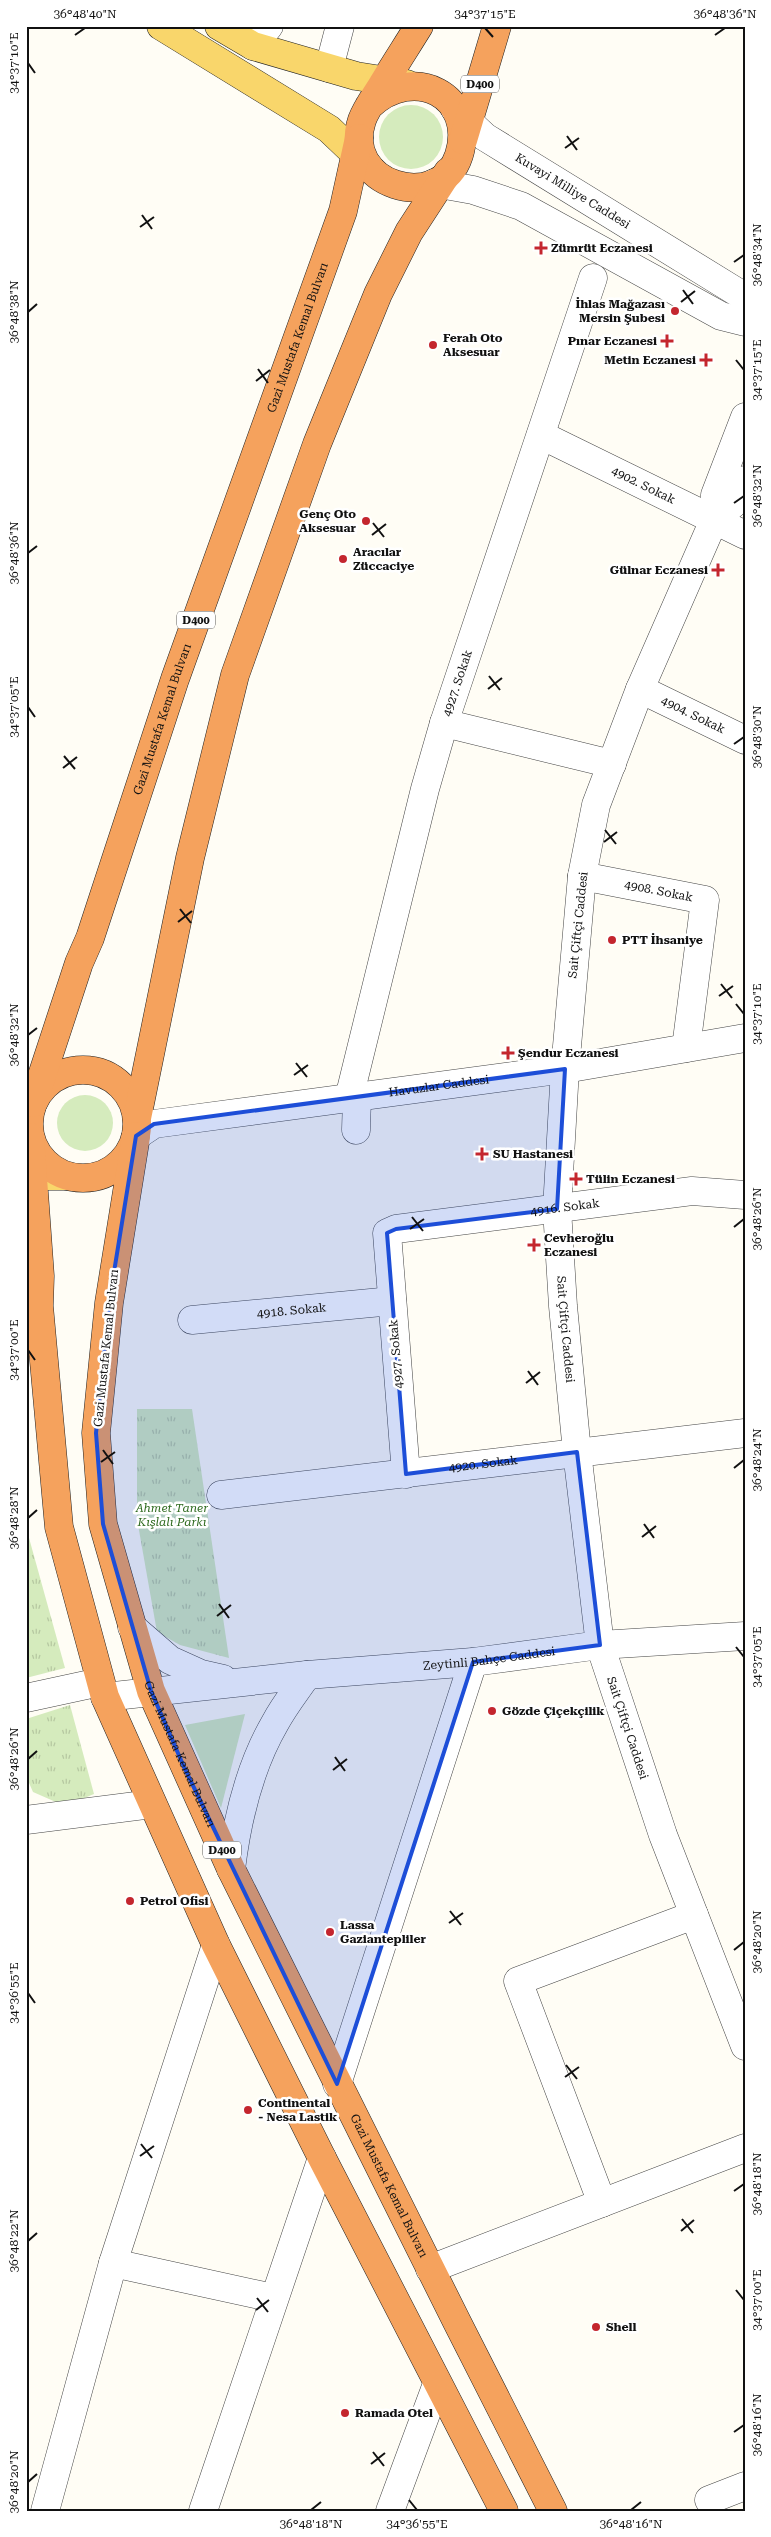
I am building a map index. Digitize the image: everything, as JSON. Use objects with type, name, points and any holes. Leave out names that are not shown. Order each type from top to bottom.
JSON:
[{"type":"highway","points":[[370,106],[381,94],[397,87],[413,85],[430,88],[444,96],[462,124],[458,158],[441,180],[418,188],[400,187],[384,181],[362,154],[362,121],[370,106],[385,80],[419,26]]},
{"type":"highway","name":"D400","points":[[462,124],[497,26]]},
{"type":"highway","name":"Gazi Mustafa Kemal Bulvarı","points":[[29,1106],[79,963],[90,938],[174,679],[362,154]]},
{"type":"highway","name":"Gazi Mustafa Kemal Bulvarı","points":[[441,180],[409,232],[378,294],[317,444],[235,675],[190,858],[137,1127],[109,1303],[96,1433],[103,1524],[151,1691],[231,1869],[337,2084],[553,2511]]},
{"type":"highway","points":[[30,1137],[36,1154],[49,1167],[65,1176],[83,1179],[101,1176],[117,1167],[129,1153],[137,1127],[132,1100],[122,1085],[107,1075],[90,1070],[73,1070],[56,1077],[42,1088],[29,1106],[28,1120],[30,1137],[29,1176],[40,1276],[39,1306],[59,1527],[102,1689],[216,1945],[322,2158],[504,2511]]},
{"type":"main road","points":[[161,26],[329,129],[362,154]]},
{"type":"main road","points":[[219,26],[261,36],[329,68],[356,76],[413,85]]},
{"type":"main road","points":[[29,1176],[65,1176]]},
{"type":"main road","points":[[26,1257],[39,1306]]},
{"type":"street","points":[[329,68],[340,26]]},
{"type":"street","name":"Kuvayi Milliye Caddesi","points":[[462,124],[745,297]]},
{"type":"street","points":[[441,180],[521,206],[721,316],[745,322]]},
{"type":"street","name":"4927. Sokak","points":[[356,1130],[353,1097],[425,789],[444,723],[593,278]]},
{"type":"street","name":"Sait Çiftçi Caddesi","points":[[745,417],[715,495],[714,520],[640,689],[596,805],[582,876],[565,1069],[557,1209],[563,1306],[576,1452],[600,1645],[663,1835],[745,2046]]},
{"type":"street","name":"4902. Sokak","points":[[541,435],[745,534]]},
{"type":"street","name":"Sait Çiftçi Caddesi","points":[[714,520],[733,504],[745,480]]},
{"type":"street","name":"4904. Sokak","points":[[640,689],[745,740]]},
{"type":"street","points":[[444,723],[612,764]]},
{"type":"street","name":"4908. Sokak","points":[[582,876],[704,900],[686,1048]]},
{"type":"street","name":"Havuzlar Caddesi","points":[[137,1127],[565,1069],[745,1038]]},
{"type":"street","name":"4916. Sokak","points":[[387,1233],[396,1229],[692,1191],[745,1195]]},
{"type":"street","name":"4927. Sokak","points":[[387,1233],[406,1474]]},
{"type":"street","name":"4918. Sokak","points":[[192,1320],[392,1301]]},
{"type":"street","name":"4920. Sokak","points":[[221,1495],[745,1433]]},
{"type":"street","name":"Zeytinli Bahçe Caddesi","points":[[132,1627],[170,1660],[201,1674],[234,1682],[474,1662],[600,1645],[745,1636]]},
{"type":"street","points":[[337,2084],[474,1662]]},
{"type":"street","points":[[231,1869],[235,1837],[252,1776],[274,1724],[307,1675]]},
{"type":"street","points":[[26,1698],[102,1689],[151,1691],[177,1705],[216,1698],[234,1682]]},
{"type":"street","points":[[26,1820],[152,1804]]},
{"type":"street","points":[[602,2203],[518,1981],[694,1914]]},
{"type":"street","points":[[45,2511],[113,2263],[216,1945]]},
{"type":"street","points":[[430,2269],[745,2148]]},
{"type":"street","points":[[203,2511],[273,2298],[322,2158]]},
{"type":"street","points":[[113,2263],[273,2298]]},
{"type":"street","points":[[390,2511],[437,2384]]},
{"type":"street","points":[[708,2500],[745,2486]]},
{"type":"highlighted area","points":[[565,1069],[557,1209],[396,1229],[387,1233],[406,1474],[577,1452],[600,1645],[473,1662],[337,2084],[184,1767],[151,1691],[103,1524],[96,1433],[109,1303],[136,1136],[154,1124]]},
{"type":"green space","points":[[411,105],[423,107],[434,114],[441,125],[443,137],[441,149],[434,160],[423,167],[411,169],[399,167],[388,160],[381,149],[379,137],[381,125],[388,114],[399,107]]},
{"type":"green space","points":[[79,1095],[91,1095],[101,1099],[109,1107],[113,1123],[109,1139],[101,1147],[91,1151],[79,1151],[69,1147],[61,1139],[57,1129],[57,1117],[61,1107],[69,1099]]},
{"type":"green space","name":"Ahmet Taner Kışlalı Parkı","points":[[137,1409],[192,1409],[229,1658],[180,1645],[157,1632],[137,1519]]},
{"type":"green space","points":[[26,1527],[65,1668],[26,1678]]},
{"type":"green space","points":[[70,1705],[94,1794],[65,1806],[33,1792],[26,1776],[26,1719]]},
{"type":"green space","points":[[245,1714],[221,1808],[185,1725]]},
{"type":"place","name":"Zümrüt Eczanesi","points":[[541,248]]},
{"type":"place","name":"İhlas Mağazası Mersin Şubesi","points":[[675,311]]},
{"type":"place","name":"Pınar Eczanesi","points":[[667,341]]},
{"type":"place","name":"Ferah Oto Aksesuar","points":[[433,345]]},
{"type":"place","name":"Metin Eczanesi","points":[[706,360]]},
{"type":"place","name":"Genç Oto Aksesuar","points":[[366,521]]},
{"type":"place","name":"Aracılar Züccaciye","points":[[343,559]]},
{"type":"place","name":"Gülnar Eczanesi","points":[[718,570]]},
{"type":"place","name":"PTT İhsaniye","points":[[612,940]]},
{"type":"place","name":"Şendur Eczanesi","points":[[508,1053]]},
{"type":"place","name":"SU Hastanesi","points":[[482,1154]]},
{"type":"place","name":"Tülin Eczanesi","points":[[576,1179]]},
{"type":"place","name":"Cevheroğlu Eczanesi","points":[[534,1245]]},
{"type":"place","name":"Gözde Çiçekçilik","points":[[492,1711]]},
{"type":"place","name":"Petrol Ofisi","points":[[130,1901]]},
{"type":"place","name":"Lassa Gaziantepliler","points":[[330,1932]]},
{"type":"place","name":"Continental - Nesa Lastik","points":[[248,2110]]},
{"type":"place","name":"Shell","points":[[596,2327]]},
{"type":"place","name":"Ramada Otel","points":[[345,2413]]}]
